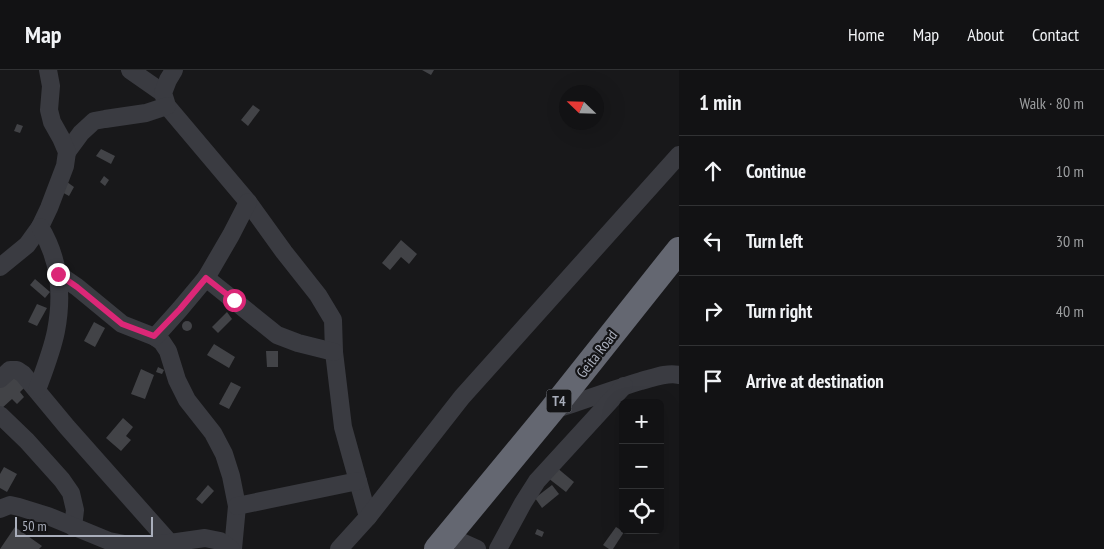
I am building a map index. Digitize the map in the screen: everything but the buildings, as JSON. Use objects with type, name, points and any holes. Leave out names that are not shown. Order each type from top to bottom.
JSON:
[{"type":"highway","name":"Geita Road","points":[[442,543],[551,411],[678,251]]},
{"type":"street","points":[[0,267],[27,245],[40,227],[65,166],[66,152],[52,122],[49,110],[51,86],[48,70]]},
{"type":"street","points":[[130,70],[165,100],[248,202],[284,252],[318,294],[333,320],[334,352],[343,427],[368,517]]},
{"type":"street","points":[[66,152],[81,133],[94,121],[146,113],[165,100],[168,80],[174,70]]},
{"type":"street","points":[[339,549],[368,517],[462,397],[679,155]]},
{"type":"street","points":[[154,336],[206,278],[231,236],[248,202]]},
{"type":"street","points":[[37,390],[56,332],[59,307],[58,274],[54,257],[40,227]]},
{"type":"street","points":[[0,509],[10,505],[19,507],[48,516],[109,541],[135,546],[170,544],[205,538],[220,542],[232,549],[236,506],[231,476],[224,454],[214,433],[187,400],[177,380],[168,351],[162,342],[154,336],[122,324],[58,274]]},
{"type":"street","points":[[206,278],[277,336],[334,352]]},
{"type":"street","points":[[0,379],[10,370],[17,370],[23,374],[170,544]]},
{"type":"street","points":[[551,411],[624,386],[660,376],[679,375]]},
{"type":"street","points":[[498,549],[523,503],[538,481],[624,386]]},
{"type":"street","points":[[0,415],[28,441],[71,493],[75,510],[73,527]]},
{"type":"street","points":[[236,506],[358,481]]},
{"type":"street","points":[[442,543],[477,549]]},
{"type":"route","points":[[58,274],[122,324],[154,336],[206,278],[234,300]]}]
